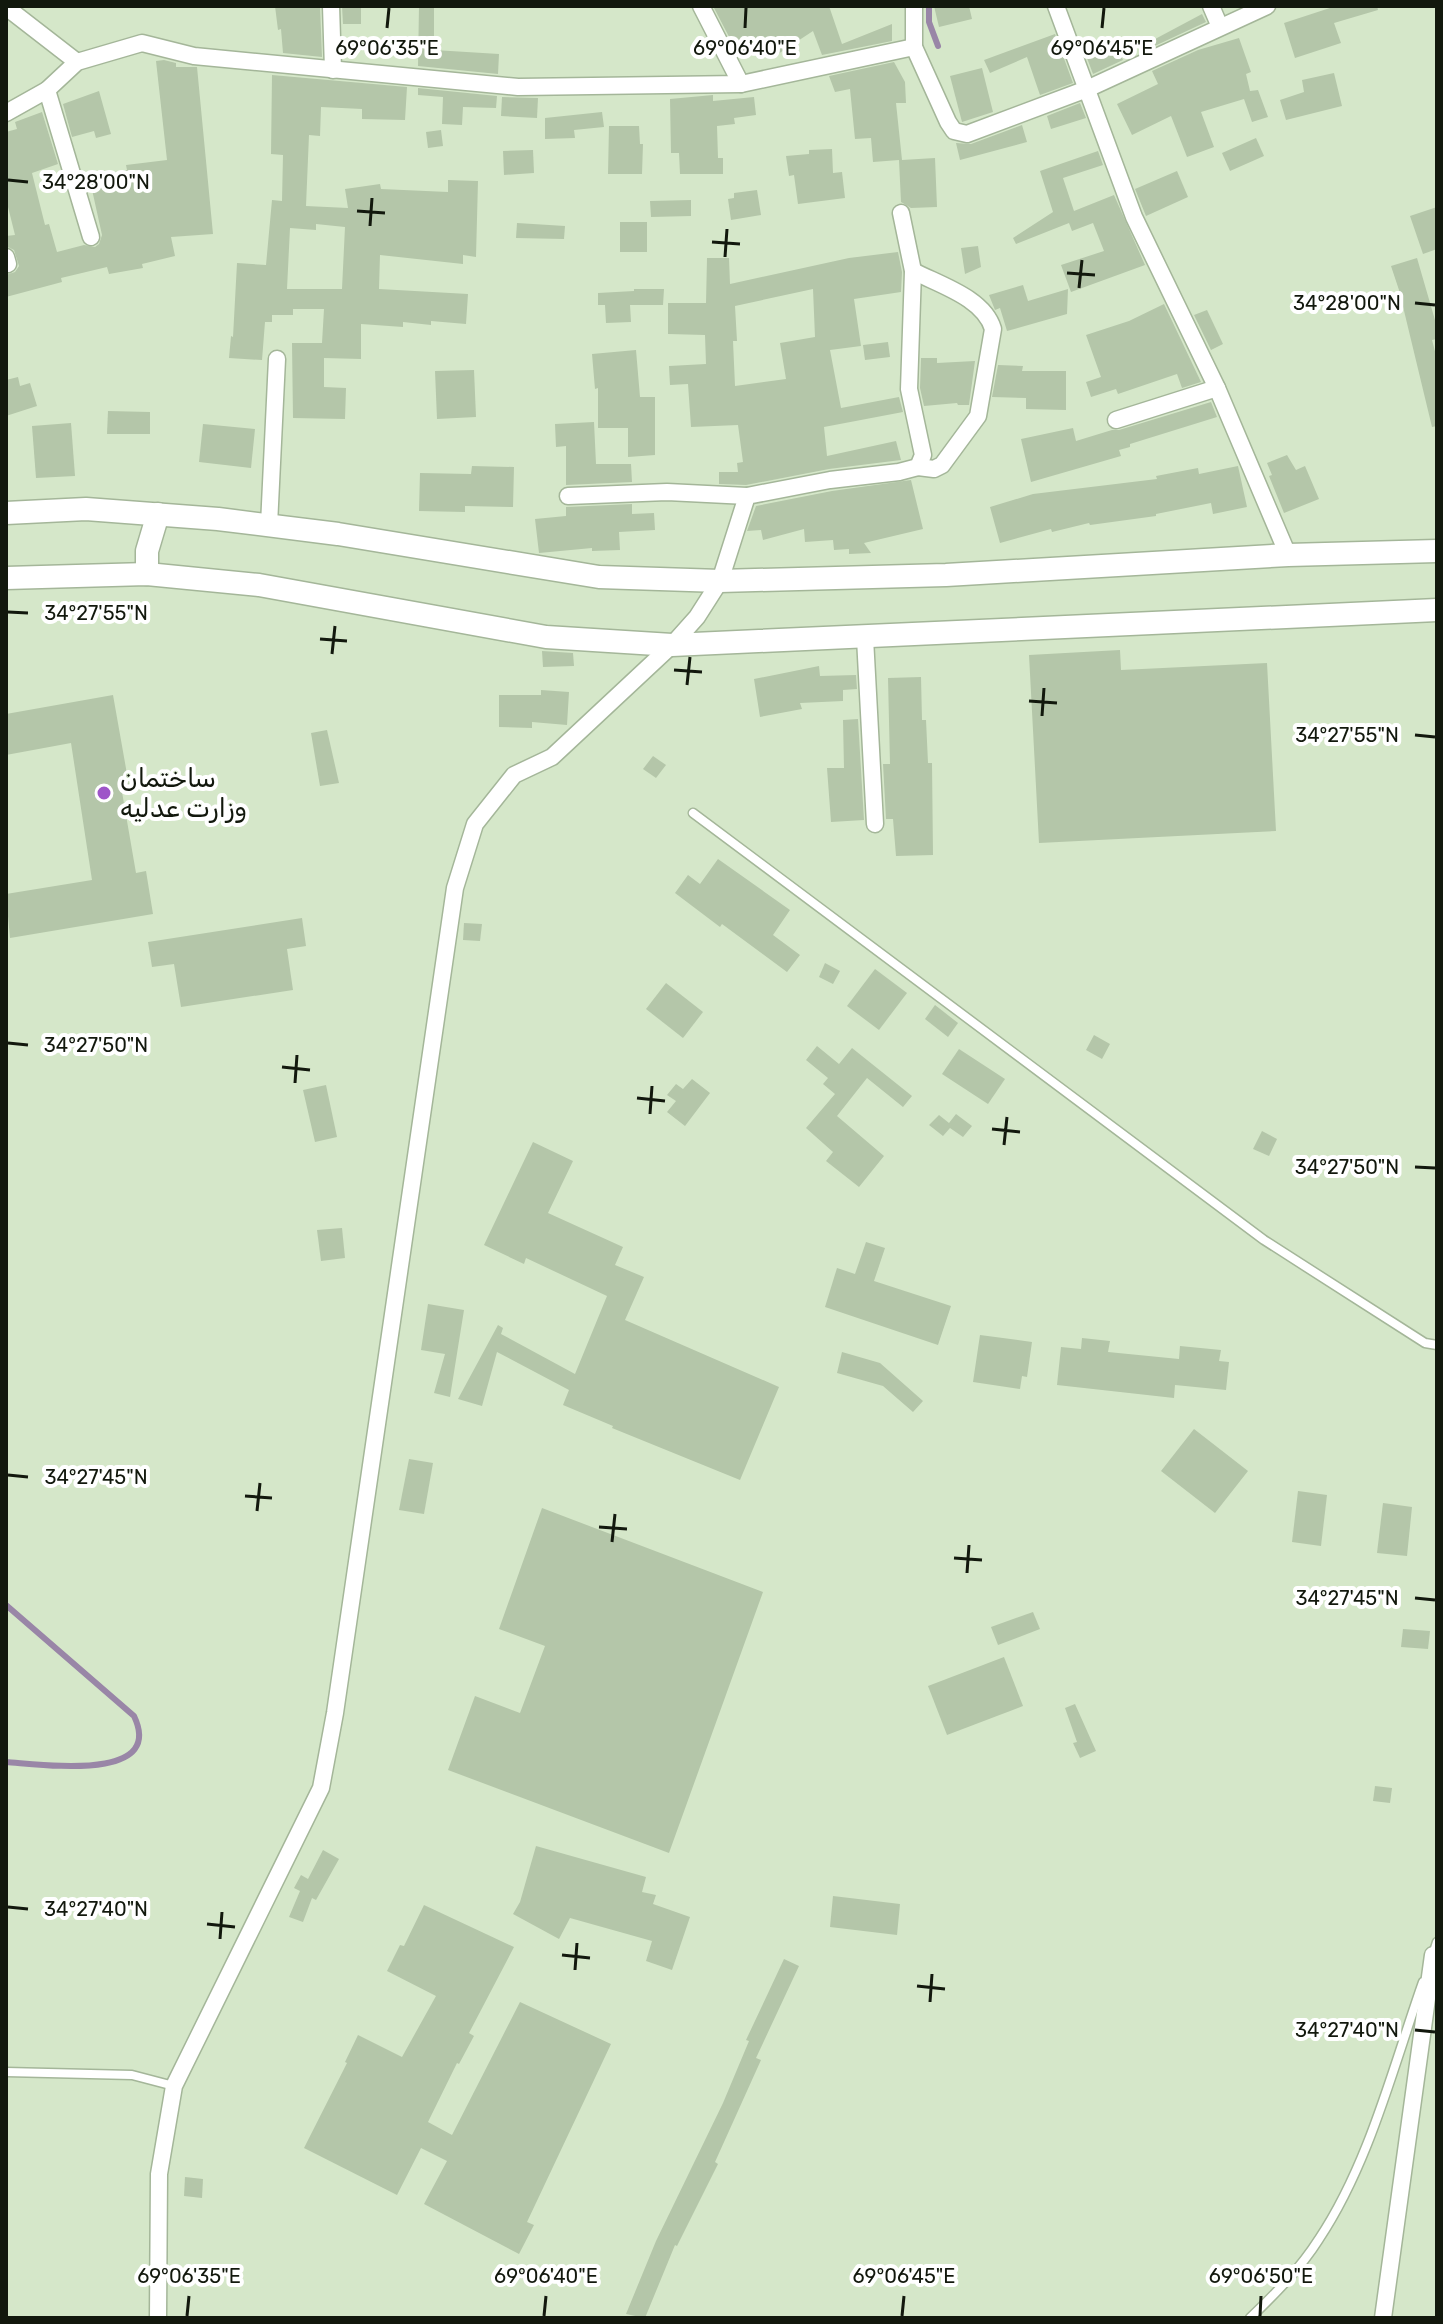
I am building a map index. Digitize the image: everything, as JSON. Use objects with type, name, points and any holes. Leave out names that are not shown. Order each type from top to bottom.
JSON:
[{"type":"street","points":[[331,6],[333,70]]},
{"type":"street","points":[[701,6],[741,84]]},
{"type":"street","points":[[914,6],[914,47],[948,122],[954,131],[967,134],[1087,89],[1267,6]]},
{"type":"street","points":[[1056,6],[1134,217],[1217,388],[1288,555]]},
{"type":"street","points":[[1211,6],[1220,27]]},
{"type":"street","points":[[6,7],[77,62]]},
{"type":"street","points":[[6,113],[47,90],[77,62],[142,43],[194,56],[518,87],[741,84],[914,47]]},
{"type":"street","points":[[47,90],[91,237]]},
{"type":"street","points":[[901,213],[913,271],[909,389],[923,455],[918,467]]},
{"type":"street","points":[[568,496],[667,492],[747,496],[830,480],[918,467],[934,469],[942,465],[978,416],[993,329],[990,318],[981,307],[913,271]]},
{"type":"street","points":[[269,525],[277,359]]},
{"type":"street","points":[[1116,420],[1217,388]]},
{"type":"street","points":[[158,2318],[159,2174],[174,2086],[321,1788],[335,1713],[455,888],[475,824],[514,775],[552,757],[672,645],[697,617],[720,581],[747,496]]},
{"type":"street","points":[[6,513],[86,509],[158,514],[269,525],[599,577],[720,581],[946,575],[1288,555],[1437,551]]},
{"type":"street","points":[[147,574],[147,551],[158,514]]},
{"type":"street","points":[[6,578],[147,574],[259,585],[546,637],[672,645],[1437,610]]},
{"type":"street","points":[[865,638],[875,824]]},
{"type":"street","points":[[1383,2318],[1435,1948]]},
{"type":"lane","points":[[693,813],[1264,1240],[1425,1343],[1437,1345]]},
{"type":"lane","points":[[1250,2318],[1283,2285],[1319,2239],[1355,2175],[1435,1948]]},
{"type":"lane","points":[[6,2072],[132,2075],[174,2086]]},
{"type":"building","points":[[275,6],[320,6],[322,57],[283,53]]},
{"type":"building","points":[[342,6],[361,6],[361,24],[343,24]]},
{"type":"building","points":[[419,6],[434,6],[434,50],[499,54],[498,74],[418,66]]},
{"type":"building","points":[[713,6],[829,6],[842,44],[892,24],[892,41],[822,55],[813,31],[775,56],[766,42],[738,54]]},
{"type":"building","points":[[934,6],[969,6],[972,19],[939,27]]},
{"type":"building","points":[[1336,6],[1377,6],[1378,10],[1334,23],[1341,43],[1295,58],[1284,23]]},
{"type":"building","points":[[1202,14],[1206,22],[1144,51],[1142,46]]},
{"type":"building","points":[[1055,34],[1073,83],[1040,95],[1027,57],[990,73],[984,60]]},
{"type":"building","points":[[1114,38],[1123,60],[1093,74],[1084,50]]},
{"type":"building","points":[[1239,38],[1251,72],[1246,74],[1250,91],[1258,90],[1268,117],[1252,122],[1244,99],[1201,112],[1214,147],[1187,157],[1171,116],[1132,135],[1117,104],[1158,84],[1152,71],[1198,50]]},
{"type":"building","points":[[156,61],[176,63],[176,67],[197,67],[213,234],[171,237],[175,256],[142,264],[143,268],[109,274],[107,267],[61,278],[62,282],[6,297],[6,275],[15,272],[19,266],[14,250],[6,246],[6,236],[15,235],[6,199],[6,132],[17,129],[15,122],[42,112],[58,164],[32,173],[45,225],[49,224],[57,252],[84,245],[95,247],[102,235],[89,176],[127,170],[126,165],[167,160]]},
{"type":"building","points":[[894,62],[905,82],[906,103],[896,103],[902,160],[935,158],[937,207],[911,208],[901,202],[899,160],[873,162],[871,138],[855,139],[850,89],[835,92],[829,76]]},
{"type":"building","points":[[982,68],[993,112],[962,122],[950,76]]},
{"type":"building","points":[[1334,73],[1342,106],[1286,120],[1280,100],[1304,92],[1302,80]]},
{"type":"building","points":[[272,75],[407,87],[405,120],[362,119],[362,109],[321,107],[320,136],[309,135],[306,206],[348,208],[345,189],[380,184],[381,189],[448,192],[448,180],[478,181],[476,257],[463,255],[463,264],[380,255],[379,289],[468,294],[466,324],[403,322],[403,327],[361,324],[361,359],[324,358],[324,387],[346,388],[345,419],[293,418],[292,343],[322,343],[324,309],[293,309],[293,315],[272,315],[272,322],[265,322],[262,360],[229,358],[237,263],[266,265],[272,200],[282,201],[283,155],[271,154]],"holes":[[[316,224],[345,227],[342,289],[287,289],[290,228],[316,230]]]},
{"type":"building","points":[[418,88],[497,96],[496,108],[463,107],[462,125],[442,124],[443,97],[418,95]]},
{"type":"building","points":[[99,91],[111,134],[96,138],[94,131],[72,137],[63,104]]},
{"type":"building","points":[[713,95],[713,101],[754,97],[756,115],[734,118],[735,124],[717,126],[718,158],[723,158],[723,174],[680,174],[679,153],[671,153],[670,99]]},
{"type":"building","points":[[502,97],[538,98],[537,118],[501,116]]},
{"type":"building","points":[[1080,103],[1086,118],[1051,129],[1047,116]]},
{"type":"building","points":[[602,112],[604,127],[574,130],[575,138],[545,139],[545,118]]},
{"type":"building","points":[[1022,125],[1027,142],[960,160],[956,143],[971,144]]},
{"type":"building","points":[[609,126],[639,126],[640,144],[643,144],[642,174],[608,174]]},
{"type":"building","points":[[441,130],[443,146],[428,148],[426,132]]},
{"type":"building","points":[[1256,138],[1264,156],[1230,171],[1222,153]]},
{"type":"building","points":[[832,149],[833,173],[842,172],[845,198],[798,204],[794,175],[789,176],[786,156],[809,154],[809,150]]},
{"type":"building","points":[[533,150],[534,173],[504,175],[503,151]]},
{"type":"building","points":[[1098,151],[1103,165],[1063,178],[1074,211],[1114,195],[1145,265],[1071,292],[1061,265],[1104,251],[1093,223],[1072,231],[1069,223],[1016,244],[1013,238],[1053,212],[1040,171]]},
{"type":"building","points":[[1177,171],[1188,197],[1146,216],[1135,189]]},
{"type":"building","points":[[757,190],[761,215],[731,220],[728,199],[734,198],[734,193]]},
{"type":"building","points":[[691,200],[691,216],[651,217],[650,201]]},
{"type":"building","points":[[1437,207],[1437,249],[1423,254],[1410,216]]},
{"type":"building","points":[[620,222],[647,222],[647,252],[620,252]]},
{"type":"building","points":[[517,223],[565,226],[564,239],[516,238]]},
{"type":"building","points":[[978,246],[981,267],[965,274],[961,248]]},
{"type":"building","points":[[898,252],[902,272],[901,292],[854,299],[861,346],[830,350],[841,408],[899,397],[903,412],[824,427],[827,456],[896,441],[901,460],[829,469],[746,485],[719,484],[719,472],[738,472],[737,463],[743,462],[738,425],[691,427],[688,384],[670,385],[669,366],[706,364],[705,335],[668,334],[668,303],[706,303],[707,258],[729,258],[730,284],[849,258]],"holes":[[[813,289],[815,337],[780,343],[786,379],[735,386],[735,306]]]},
{"type":"building","points":[[1417,258],[1437,327],[1437,339],[1432,340],[1437,359],[1437,426],[1432,427],[1391,266]]},
{"type":"building","points":[[1023,285],[1028,301],[1068,289],[1067,314],[1007,331],[1000,308],[995,310],[989,295]]},
{"type":"building","points":[[664,289],[663,305],[630,305],[631,322],[606,323],[605,305],[598,305],[598,293]]},
{"type":"building","points":[[1164,304],[1201,382],[1182,388],[1177,374],[1118,394],[1116,389],[1091,397],[1086,382],[1101,377],[1086,335],[1129,321]]},
{"type":"building","points":[[1207,310],[1223,344],[1211,350],[1194,315]]},
{"type":"building","points":[[888,342],[890,357],[865,360],[863,345]]},
{"type":"building","points":[[636,350],[640,397],[655,397],[655,455],[628,457],[628,428],[598,428],[598,388],[595,389],[592,354]]},
{"type":"building","points":[[921,358],[937,358],[937,363],[975,361],[969,405],[924,406],[920,388]]},
{"type":"building","points":[[998,365],[1023,366],[1022,371],[1066,371],[1066,410],[1026,409],[1026,398],[992,397]]},
{"type":"building","points":[[474,370],[476,417],[437,419],[435,371]]},
{"type":"building","points":[[18,377],[20,386],[30,383],[37,406],[6,416],[6,380]]},
{"type":"building","points":[[1211,402],[1217,417],[1130,444],[1130,447],[1119,450],[1121,456],[1031,482],[1021,439],[1073,428],[1076,441]]},
{"type":"building","points":[[108,411],[150,412],[150,434],[107,434]]},
{"type":"building","points":[[594,422],[596,464],[631,464],[632,482],[566,485],[566,446],[556,447],[555,424]]},
{"type":"building","points":[[71,423],[75,476],[36,478],[32,426]]},
{"type":"building","points":[[203,424],[255,429],[251,468],[199,462]]},
{"type":"building","points":[[1287,455],[1296,470],[1305,466],[1319,499],[1284,513],[1267,463]]},
{"type":"building","points":[[472,466],[514,467],[513,507],[465,506],[465,512],[419,511],[420,473],[471,474]]},
{"type":"building","points":[[1238,466],[1247,507],[1213,514],[1211,503],[1156,516],[1089,523],[1052,532],[1051,529],[1000,543],[990,507],[1033,494],[1157,479],[1156,476],[1198,468],[1199,474]]},
{"type":"building","points":[[911,480],[923,529],[864,543],[871,553],[849,554],[849,549],[834,550],[833,540],[805,542],[804,529],[763,540],[761,530],[747,531],[756,506]]},
{"type":"building","points":[[632,504],[632,514],[654,513],[655,530],[619,532],[620,550],[592,551],[592,548],[539,553],[535,519],[566,516],[566,507]]},
{"type":"building","points":[[1120,650],[1121,670],[1267,663],[1276,831],[1039,843],[1029,655]]},
{"type":"building","points":[[542,651],[573,653],[574,666],[543,667]]},
{"type":"building","points":[[819,666],[820,676],[856,675],[857,689],[843,690],[843,701],[800,703],[802,709],[760,717],[754,679]]},
{"type":"building","points":[[921,677],[922,720],[926,720],[928,763],[932,763],[933,855],[896,856],[893,819],[886,819],[883,764],[890,764],[888,678]]},
{"type":"building","points":[[541,690],[569,692],[567,725],[532,722],[532,728],[499,727],[499,695],[541,695]]},
{"type":"building","points":[[113,695],[130,791],[122,792],[136,873],[146,871],[153,914],[10,938],[6,894],[92,880],[71,743],[6,755],[6,714]]},
{"type":"building","points":[[858,719],[864,820],[831,822],[827,768],[844,768],[843,720]]},
{"type":"building","points":[[327,730],[339,783],[320,786],[311,733]]},
{"type":"building","points":[[653,756],[666,765],[656,778],[643,769]]},
{"type":"building","points":[[718,859],[790,910],[773,935],[800,955],[787,972],[675,893],[688,875],[700,884]]},
{"type":"building","points":[[302,918],[306,946],[287,949],[293,990],[181,1007],[174,964],[152,967],[148,942]]},
{"type":"building","points":[[464,923],[482,924],[480,941],[463,940]]},
{"type":"building","points":[[825,963],[840,971],[833,984],[819,977]]},
{"type":"building","points":[[875,969],[907,993],[879,1030],[847,1006]]},
{"type":"building","points":[[666,983],[703,1012],[683,1038],[646,1009]]},
{"type":"building","points":[[935,1005],[958,1023],[948,1037],[925,1019]]},
{"type":"building","points":[[1094,1035],[1110,1044],[1102,1059],[1086,1050]]},
{"type":"building","points":[[817,1046],[839,1064],[852,1048],[912,1096],[903,1107],[867,1078],[837,1116],[884,1156],[859,1187],[826,1161],[833,1152],[806,1128],[835,1094],[823,1084],[828,1078],[806,1060]]},
{"type":"building","points":[[959,1049],[1005,1079],[988,1104],[942,1074]]},
{"type":"building","points":[[692,1079],[710,1093],[685,1126],[667,1112],[676,1101],[667,1095],[676,1084],[683,1089]]},
{"type":"building","points":[[326,1085],[337,1137],[315,1142],[303,1090]]},
{"type":"building","points":[[956,1114],[972,1126],[963,1137],[950,1128],[943,1136],[929,1125],[939,1115],[949,1123]]},
{"type":"building","points":[[1262,1131],[1277,1139],[1269,1156],[1253,1149]]},
{"type":"building","points":[[533,1142],[573,1161],[548,1213],[623,1247],[615,1265],[644,1277],[625,1320],[779,1387],[740,1480],[563,1405],[569,1390],[497,1352],[482,1406],[458,1399],[498,1325],[503,1328],[501,1334],[575,1374],[607,1296],[526,1258],[524,1264],[484,1245]]},
{"type":"building","points":[[342,1228],[345,1258],[321,1261],[317,1230]]},
{"type":"building","points":[[866,1242],[885,1248],[874,1281],[951,1306],[938,1345],[825,1307],[837,1268],[855,1274]]},
{"type":"building","points":[[428,1304],[464,1310],[450,1397],[434,1393],[445,1354],[421,1350]]},
{"type":"building","points":[[980,1335],[1032,1342],[1027,1377],[1022,1376],[1020,1389],[973,1382]]},
{"type":"building","points":[[1082,1338],[1110,1341],[1108,1352],[1179,1359],[1180,1346],[1221,1350],[1219,1361],[1229,1362],[1226,1390],[1175,1385],[1174,1398],[1057,1385],[1061,1347],[1081,1349]]},
{"type":"building","points":[[842,1352],[880,1363],[923,1401],[913,1412],[883,1386],[837,1373]]},
{"type":"building","points":[[1194,1429],[1248,1471],[1215,1513],[1161,1471]]},
{"type":"building","points":[[409,1459],[433,1463],[424,1514],[399,1510]]},
{"type":"building","points":[[1298,1491],[1327,1495],[1321,1546],[1292,1542]]},
{"type":"building","points":[[1383,1503],[1412,1507],[1407,1556],[1377,1553]]},
{"type":"building","points":[[542,1508],[763,1592],[669,1853],[448,1770],[475,1696],[520,1713],[545,1646],[499,1629]]},
{"type":"building","points":[[1033,1612],[1040,1629],[998,1645],[991,1627]]},
{"type":"building","points":[[1403,1629],[1430,1631],[1428,1649],[1401,1647]]},
{"type":"building","points":[[1004,1657],[1023,1706],[947,1735],[928,1686]]},
{"type":"building","points":[[1075,1704],[1096,1751],[1080,1758],[1065,1708]]},
{"type":"building","points":[[1375,1786],[1392,1788],[1390,1803],[1373,1801]]},
{"type":"building","points":[[536,1846],[646,1877],[642,1892],[656,1895],[653,1904],[690,1917],[672,1970],[646,1961],[652,1941],[570,1918],[559,1939],[513,1914],[520,1902]]},
{"type":"building","points":[[323,1850],[339,1859],[316,1900],[312,1898],[303,1922],[289,1917],[300,1891],[294,1888],[301,1875],[308,1879]]},
{"type":"building","points":[[833,1896],[900,1904],[897,1935],[830,1927]]},
{"type":"building","points":[[424,1905],[514,1947],[469,2033],[474,2036],[428,2122],[452,2135],[520,2002],[611,2044],[527,2222],[534,2225],[519,2254],[424,2204],[447,2161],[421,2148],[397,2195],[304,2148],[358,2035],[402,2057],[436,1996],[387,1971],[400,1945],[404,1946]]},
{"type":"building","points":[[784,1959],[799,1966],[756,2058],[761,2060],[715,2162],[718,2164],[675,2245],[645,2318],[626,2314],[656,2241],[723,2103],[749,2041],[746,2040]]},
{"type":"building","points":[[185,2177],[203,2179],[202,2198],[184,2196]]},
{"type":"waterway","points":[[929,6],[929,22],[938,46]]},
{"type":"waterway","points":[[6,1605],[134,1716],[139,1737],[132,1752],[117,1761],[70,1766],[6,1762]]},
{"type":"place","name":"ساختمان وزارت عدلیه","points":[[104,793]]}]
